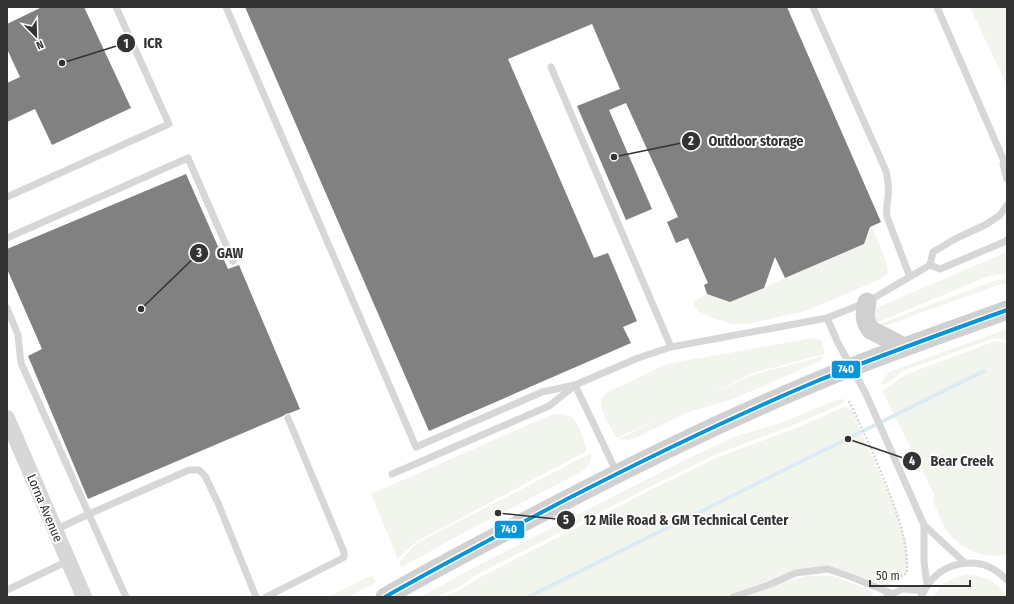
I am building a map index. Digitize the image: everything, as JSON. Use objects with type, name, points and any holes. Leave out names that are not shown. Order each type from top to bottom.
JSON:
[{"type":"main road","points":[[867,302],[865,315],[868,326],[871,330],[904,348]]},
{"type":"main road","points":[[385,597],[468,550],[617,473],[702,432],[851,367],[1007,310]]},
{"type":"street","name":"Lorna Avenue","points":[[8,425],[84,597]]},
{"type":"lane","points":[[7,197],[169,124],[116,7]]},
{"type":"lane","points":[[226,7],[416,447],[542,392],[575,385],[638,358],[671,347],[827,318],[867,302],[930,265],[933,252],[1000,216],[1007,205]]},
{"type":"lane","points":[[813,7],[886,171],[888,189],[886,210],[887,217],[910,277]]},
{"type":"lane","points":[[937,7],[1007,168]]},
{"type":"lane","points":[[550,67],[671,347]]},
{"type":"lane","points":[[1001,154],[1007,179]]},
{"type":"lane","points":[[7,238],[188,158],[233,261]]},
{"type":"lane","points":[[930,265],[940,269],[1007,240]]},
{"type":"lane","points":[[7,308],[18,335],[21,363],[126,597]]},
{"type":"lane","points":[[827,318],[838,343],[866,394],[924,525],[965,563]]},
{"type":"lane","points":[[575,385],[617,473]]},
{"type":"lane","points":[[392,474],[549,406],[575,385]]},
{"type":"lane","points":[[266,597],[344,557],[344,552],[288,418]]},
{"type":"lane","points":[[55,530],[189,470],[198,470],[205,476],[218,503],[256,597]]},
{"type":"lane","points":[[924,525],[924,591]]},
{"type":"lane","points":[[7,590],[68,561]]},
{"type":"lane","points":[[924,591],[939,572],[950,566],[965,563],[984,565],[1000,572],[1007,580]]},
{"type":"lane","points":[[733,597],[768,585],[796,573],[828,569],[881,589],[890,596],[902,589],[924,591]]},
{"type":"lane","points":[[1000,572],[1007,570]]},
{"type":"path","points":[[849,401],[876,458],[897,512],[904,535],[908,559],[908,573],[881,589]]},
{"type":"shaded area","points":[[970,7],[1007,7],[1007,86]]},
{"type":"shaded area","points":[[872,226],[884,255],[887,267],[888,273],[881,279],[806,311],[747,324],[733,324],[715,319],[698,311],[694,304],[695,301],[707,294],[730,302],[864,244]]},
{"type":"shaded area","points":[[1007,252],[1007,273],[986,277],[874,324],[874,309]]},
{"type":"shaded area","points":[[1007,278],[1007,283],[890,324],[883,326],[879,324],[994,281]]},
{"type":"shaded area","points":[[1007,329],[1007,339],[994,338],[903,371],[888,383],[881,385],[885,377],[891,371]]},
{"type":"shaded area","points":[[813,338],[822,341],[825,354],[752,373],[706,396],[752,375],[824,356],[818,362],[733,399],[688,412],[633,439],[619,439],[663,416],[617,438],[602,410],[601,400],[606,393],[665,365]]},
{"type":"shaded area","points":[[995,341],[1007,343],[1007,554],[1001,556],[983,555],[962,546],[946,530],[933,501],[935,496],[882,391],[905,375]]},
{"type":"shaded area","points":[[841,399],[845,400],[844,403],[796,424],[717,454],[652,486],[474,576],[460,587],[436,597],[420,597],[479,565],[687,459],[736,436],[781,423]]},
{"type":"shaded area","points":[[844,407],[852,410],[897,512],[906,540],[908,559],[907,573],[891,581],[891,584],[885,586],[830,566],[783,575],[734,593],[731,596],[733,597],[443,597],[462,589],[475,580],[656,487],[718,457],[796,428]]},
{"type":"shaded area","points":[[560,414],[570,416],[576,422],[587,451],[416,542],[398,559],[371,494],[551,415]]},
{"type":"shaded area","points":[[591,453],[589,464],[581,472],[463,533],[402,567],[399,562],[417,543]]},
{"type":"shaded area","points":[[372,575],[376,582],[349,597],[329,597]]},
{"type":"shaded area","points":[[966,575],[979,576],[989,580],[1002,591],[1006,597],[933,597],[939,588],[947,582]]},
{"type":"shaded area","points":[[806,576],[833,576],[875,592],[868,597],[745,597],[781,583]]},
{"type":"building","points":[[42,7],[84,7],[131,108],[52,145],[35,109],[7,122],[7,83],[20,77],[7,49],[7,24]]},
{"type":"building","points":[[245,7],[787,7],[881,222],[870,227],[864,244],[785,278],[775,257],[764,288],[730,302],[707,294],[704,285],[708,283],[688,238],[676,243],[667,222],[678,217],[626,103],[609,110],[652,209],[626,220],[577,106],[620,89],[592,24],[508,59],[594,258],[608,253],[637,321],[623,327],[631,343],[429,431]]},
{"type":"building","points":[[186,174],[228,269],[239,265],[300,409],[88,499],[28,356],[42,349],[7,269],[7,249]]},
{"type":"waterway","points":[[528,597],[984,371]]},
{"type":"transit line","name":"740","points":[[385,597],[453,559],[567,499],[722,423],[817,381],[1007,310]]},
{"type":"place","name":"ICR","points":[[62,63]]},
{"type":"place","name":"Outdoor storage","points":[[614,157]]},
{"type":"place","name":"GAW","points":[[141,309]]},
{"type":"place","name":"Bear Creek","points":[[848,439]]},
{"type":"place","name":"12 Mile Road & GM Technical Center","points":[[498,513]]}]
